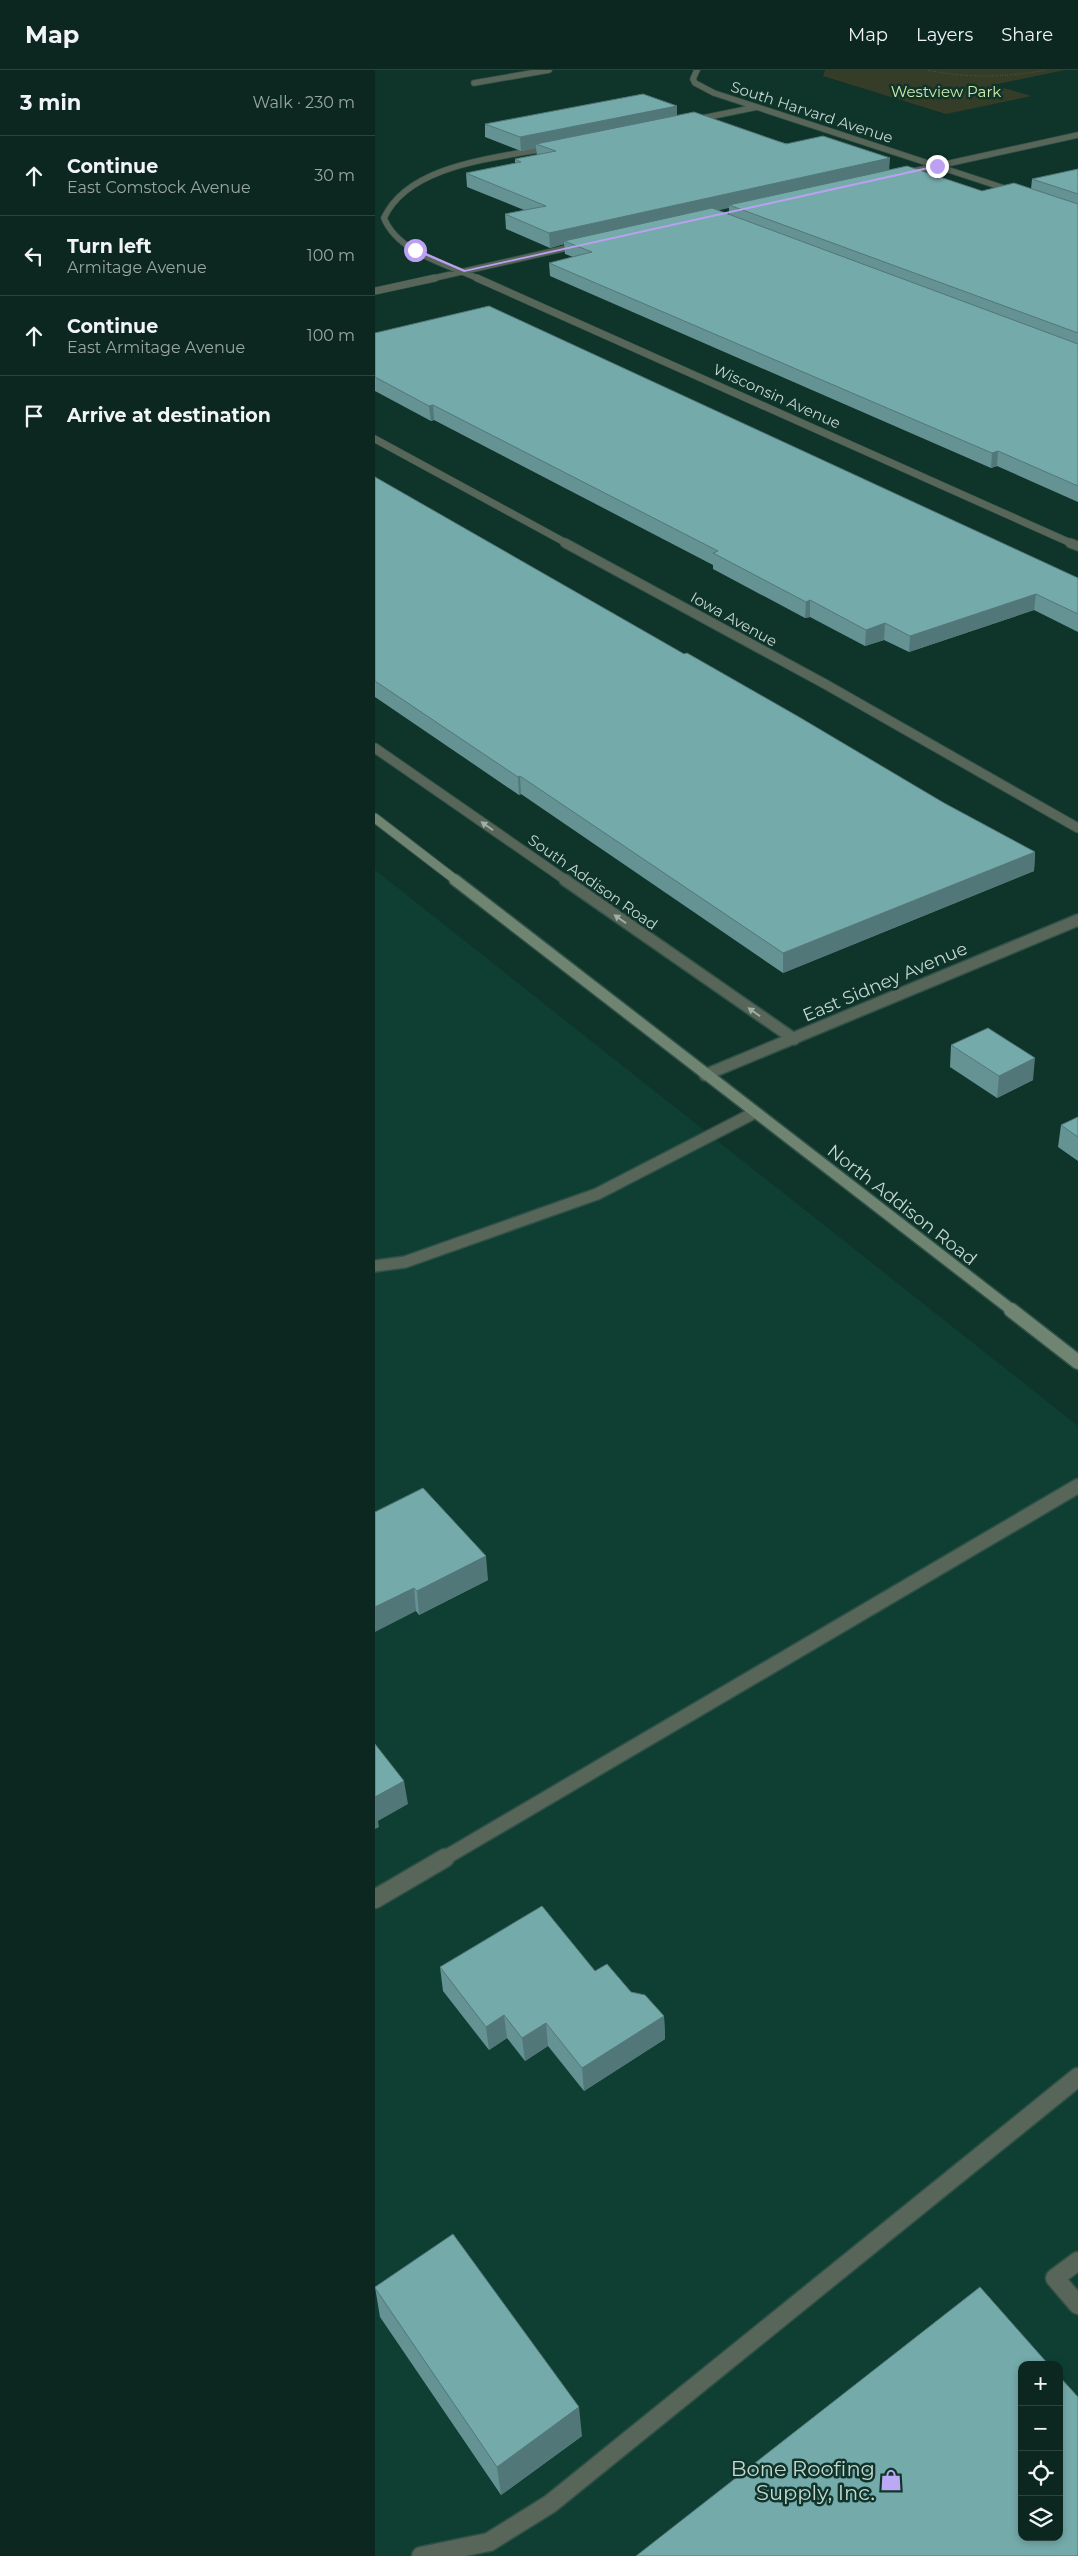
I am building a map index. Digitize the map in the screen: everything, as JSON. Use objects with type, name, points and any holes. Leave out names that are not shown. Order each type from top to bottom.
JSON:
[{"type":"street","points":[[474,83],[549,70]]},
{"type":"street","name":"South Harvard Avenue","points":[[697,70],[693,79],[695,83],[714,92],[1021,194]]},
{"type":"street","points":[[689,121],[757,107]]},
{"type":"street","points":[[898,175],[1078,135]]},
{"type":"street","name":"Wisconsin Avenue","points":[[562,146],[494,159],[430,177],[413,185],[393,200],[384,218],[387,227],[399,242],[1078,546]]},
{"type":"street","points":[[375,291],[588,244]]},
{"type":"street","name":"Iowa Avenue","points":[[375,439],[825,684],[1078,828]]},
{"type":"street","name":"South Addison Road","points":[[375,748],[794,1040]]},
{"type":"street","points":[[375,818],[705,1075]]},
{"type":"street","name":"East Sidney Avenue","points":[[705,1075],[794,1040],[1078,920]]},
{"type":"street","name":"North Addison Road","points":[[705,1075],[1078,1362]]},
{"type":"street","points":[[375,1266],[405,1262],[597,1194],[754,1113]]},
{"type":"street","points":[[375,1899],[1078,1486]]},
{"type":"street","points":[[421,2556],[489,2542],[550,2504],[1078,2077]]},
{"type":"street","points":[[1078,2261],[1055,2278],[1078,2305]]},
{"type":"path","points":[[928,70],[963,78],[1008,77],[1047,70]]},
{"type":"shaded area","points":[[375,870],[1078,1426],[1078,2556],[375,2556]]},
{"type":"green space","name":"Westview Park","points":[[825,70],[1065,70],[993,85],[1032,96],[946,114],[823,76]]},
{"type":"building","points":[[643,94],[677,106],[520,137],[485,124]]},
{"type":"building","points":[[694,112],[786,144],[823,136],[890,158],[549,233],[505,214],[546,206],[466,173],[521,162],[515,159],[556,151],[536,144]]},
{"type":"building","points":[[907,166],[982,191],[1014,183],[1078,204],[1078,333],[729,205]]},
{"type":"building","points":[[1078,169],[1078,194],[1032,179]]},
{"type":"building","points":[[712,208],[1078,344],[1078,486],[998,451],[992,453],[549,263],[592,252],[564,241]]},
{"type":"building","points":[[489,306],[1078,578],[1078,614],[1036,594],[910,636],[885,623],[866,630],[810,600],[806,602],[713,553],[718,551],[375,377],[375,333]]},
{"type":"building","points":[[375,477],[684,654],[687,653],[799,717],[944,803],[1035,852],[783,953],[375,681]]},
{"type":"building","points":[[988,1028],[1035,1058],[999,1076],[951,1045]]},
{"type":"building","points":[[1078,1117],[1078,1137],[1061,1125]]},
{"type":"building","points":[[423,1488],[486,1556],[417,1591],[414,1588],[375,1607],[375,1512]]},
{"type":"building","points":[[375,1744],[404,1781],[375,1797]]},
{"type":"building","points":[[542,1906],[595,1971],[607,1964],[631,1992],[645,1995],[664,2016],[582,2068],[546,2023],[522,2038],[504,2015],[486,2027],[440,1967]]},
{"type":"building","points":[[453,2234],[579,2407],[497,2467],[375,2288]]},
{"type":"building","name":"Bone Roofing Supply, Inc.","points":[[980,2287],[1045,2361],[1018,2361],[1018,2541],[1063,2541],[1063,2380],[1078,2397],[1078,2556],[636,2556]]},
{"type":"place","name":"Bone Roofing Supply, Inc.","points":[[891,2480]]},
{"type":"route","points":[[415,250],[464,271],[937,166]]}]
